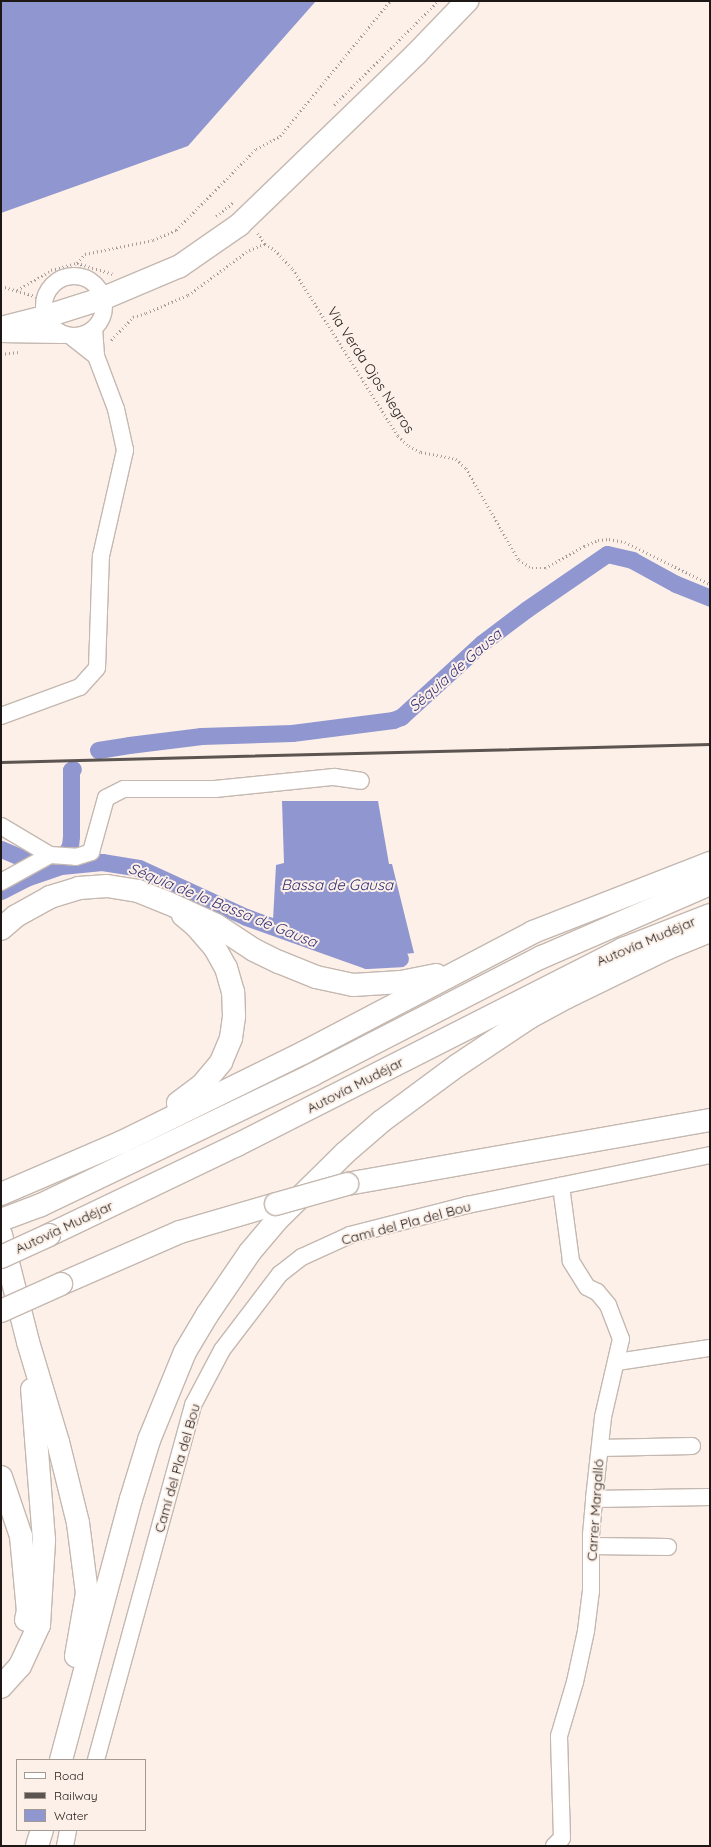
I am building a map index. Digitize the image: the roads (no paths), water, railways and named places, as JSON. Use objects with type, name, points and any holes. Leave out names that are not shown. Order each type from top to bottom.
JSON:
[{"type":"main road","points":[[1,328],[44,308],[104,298],[180,266],[239,225],[416,54],[467,1]]},
{"type":"main road","points":[[1,1194],[122,1142],[296,1056],[533,932],[710,863]]},
{"type":"main road","name":"Autovía Mudéjar","points":[[1,1220],[41,1205],[312,1075],[542,957],[710,884]]},
{"type":"main road","points":[[1,929],[16,916],[50,897],[79,888],[115,888],[138,891],[168,903],[216,925],[254,950],[316,977],[353,985],[401,982],[461,970]]},
{"type":"main road","points":[[34,1181],[178,1104],[202,1086],[221,1062],[231,1038],[234,1016],[233,992],[226,968],[215,948],[196,926],[168,903]]},
{"type":"main road","name":"Autovía Mudéjar","points":[[1,1257],[237,1145],[623,949],[710,915]]},
{"type":"main road","points":[[60,1759],[131,1499],[149,1440],[185,1352],[210,1309],[250,1252],[277,1220],[344,1153],[388,1117],[458,1064],[530,1017],[668,948],[710,931]]},
{"type":"main road","points":[[1,1311],[180,1232],[347,1184],[710,1120]]},
{"type":"main road","points":[[1,1235],[28,1342],[58,1442],[78,1523],[87,1593],[60,1759]]},
{"type":"main road","points":[[1,1687],[20,1666],[39,1625],[44,1540],[28,1342]]},
{"type":"main road","points":[[1,1477],[21,1536],[28,1611],[20,1666]]},
{"type":"main road","points":[[37,1846],[42,1831]]},
{"type":"street","points":[[1,716],[80,687],[97,668],[101,556],[125,450],[116,409],[96,354],[94,330],[104,315],[104,298],[95,284],[81,276],[65,276],[51,285],[44,308],[68,336],[96,354]]},
{"type":"street","points":[[1,334],[68,336],[94,330]]},
{"type":"street","points":[[1,826],[50,855],[76,857],[90,852],[106,798],[124,789],[216,789],[334,778],[361,780]]},
{"type":"street","points":[[1,882],[50,855]]},
{"type":"street","name":"Camí del Pla del Bou","points":[[96,1759],[193,1405],[222,1350],[280,1274],[302,1257],[350,1235],[467,1205],[710,1155]]},
{"type":"street","name":"Carrer Margalló","points":[[554,1846],[562,1838],[558,1736],[575,1682],[586,1631],[591,1592],[591,1546],[594,1499],[603,1417],[621,1339],[608,1305],[597,1292],[587,1287],[571,1261],[561,1186]]},
{"type":"street","points":[[616,1362],[710,1348]]},
{"type":"street","points":[[600,1448],[692,1446]]},
{"type":"street","points":[[594,1499],[710,1497]]},
{"type":"street","points":[[591,1546],[668,1547]]},
{"type":"street","points":[[65,1846],[68,1831]]},
{"type":"water","points":[[1,1],[316,1],[188,146],[1,213]]},
{"type":"water","name":"Bassa de Gausa","points":[[282,801],[378,801],[389,864],[392,864],[414,953],[366,958],[273,920],[276,865],[284,863]]},
{"type":"waterway","name":"Séquia de Gausa","points":[[98,750],[201,736],[292,733],[393,720],[401,717],[482,643],[527,609],[607,554],[632,560],[676,584],[710,598]]},
{"type":"waterway","name":"Séquia de Gausa","points":[[66,852],[70,846],[71,836],[71,770],[73,769]]},
{"type":"waterway","name":"Séquia de Gausa","points":[[1,849],[24,859]]},
{"type":"waterway","name":"Séquia de la Bassa de Gausa","points":[[1,891],[26,878],[61,866],[102,862],[139,868],[246,917],[367,960],[400,958]]},
{"type":"railway","points":[[1,762],[710,744]]}]
